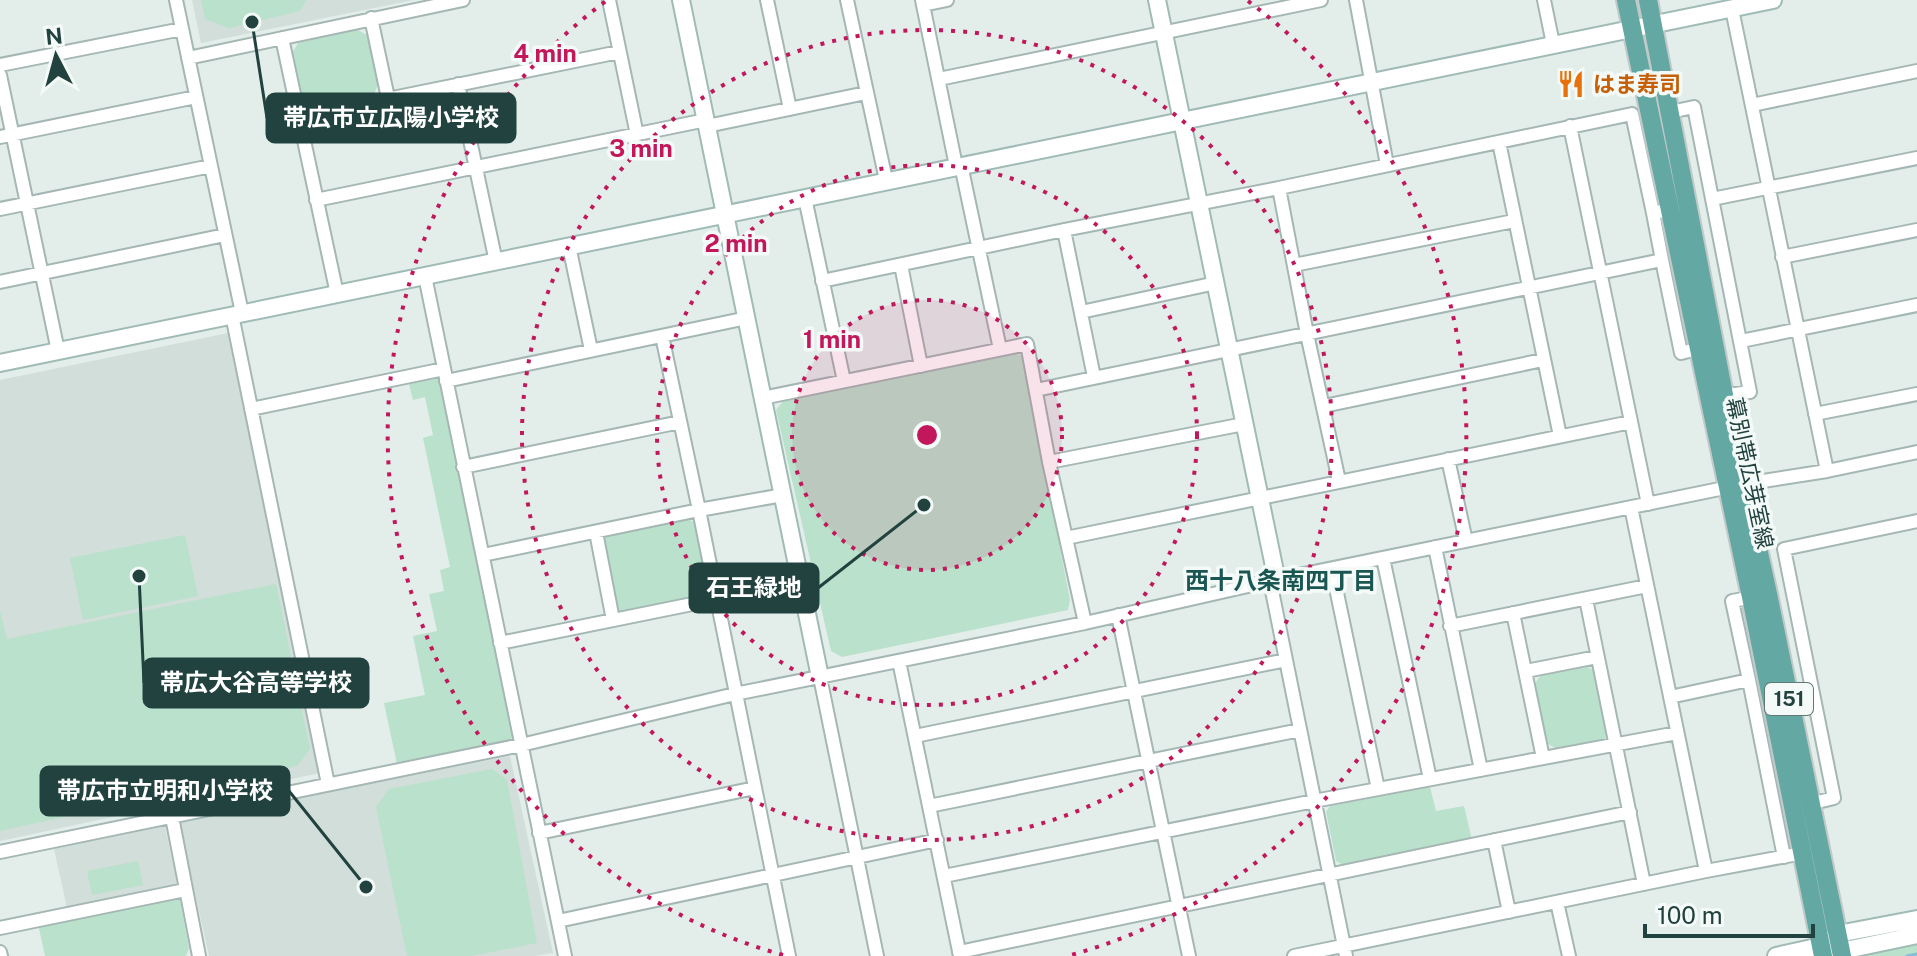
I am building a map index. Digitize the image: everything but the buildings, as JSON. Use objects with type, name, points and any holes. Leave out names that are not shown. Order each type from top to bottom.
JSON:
[{"type":"main road","name":"幕別帯広芽室線","points":[[1626,0],[1700,348],[1717,397]]},
{"type":"main road","name":"幕別帯広芽室線","points":[[1648,0],[1670,112],[1670,210],[1717,397],[1833,949]]},
{"type":"main road","name":"幕別帯広芽室線","points":[[1760,596],[1778,644],[1802,805],[1803,853],[1833,949]]},
{"type":"street","points":[[176,0],[225,235],[251,409],[328,784]]},
{"type":"street","points":[[188,58],[463,0]]},
{"type":"street","points":[[609,0],[637,135]]},
{"type":"street","points":[[681,0],[877,956]]},
{"type":"street","points":[[767,0],[790,109]]},
{"type":"street","points":[[847,0],[886,180]]},
{"type":"street","points":[[947,0],[922,3],[1000,349]]},
{"type":"street","points":[[1157,0],[1260,498],[1286,660],[1344,951]]},
{"type":"street","points":[[1240,0],[1243,16]]},
{"type":"street","points":[[939,79],[1321,0]]},
{"type":"street","points":[[1356,0],[1387,165]]},
{"type":"street","points":[[1544,0],[1553,44]]},
{"type":"street","points":[[0,363],[1773,0]]},
{"type":"street","points":[[1732,9],[1827,471]]},
{"type":"street","points":[[371,18],[388,98]]},
{"type":"street","points":[[0,65],[182,29]]},
{"type":"street","points":[[282,38],[337,294]]},
{"type":"street","points":[[299,117],[619,52]]},
{"type":"street","points":[[1752,105],[1917,71]]},
{"type":"street","points":[[0,75],[6,136],[26,204],[58,351]]},
{"type":"street","points":[[458,84],[496,262]]},
{"type":"street","points":[[316,200],[637,135],[866,93]]},
{"type":"street","points":[[6,136],[196,97]]},
{"type":"street","points":[[1670,112],[1694,107],[1750,392],[1717,397]]},
{"type":"street","points":[[822,281],[1632,114],[1670,210],[1662,260],[1681,353],[1700,348]]},
{"type":"street","points":[[1570,126],[1648,504]]},
{"type":"street","points":[[1499,142],[1560,436]]},
{"type":"street","points":[[1712,199],[1917,158]]},
{"type":"street","points":[[0,209],[211,166]]},
{"type":"street","points":[[1279,188],[1339,481]]},
{"type":"street","points":[[805,198],[844,381]]},
{"type":"street","points":[[1294,265],[1514,221]]},
{"type":"street","points":[[1064,230],[1094,377]]},
{"type":"street","points":[[1782,257],[1917,230]]},
{"type":"street","points":[[0,282],[225,235]]},
{"type":"street","points":[[569,246],[591,350]]},
{"type":"street","points":[[1036,390],[1662,260]]},
{"type":"street","points":[[901,265],[921,366]]},
{"type":"street","points":[[425,276],[565,956]]},
{"type":"street","points":[[1081,312],[1216,283]]},
{"type":"street","points":[[1741,341],[1917,305]]},
{"type":"street","points":[[251,409],[591,350],[747,318]]},
{"type":"street","points":[[662,336],[789,956]]},
{"type":"street","points":[[762,398],[1027,344],[1049,462],[1085,623]]},
{"type":"street","points":[[1324,406],[1543,360]]},
{"type":"street","points":[[1815,414],[1917,394]]},
{"type":"street","points":[[463,467],[680,422]]},
{"type":"street","points":[[1066,538],[1631,422]]},
{"type":"street","points":[[1049,462],[1244,424]]},
{"type":"street","points":[[0,852],[521,745],[735,694],[1085,623],[1435,547],[1917,452]]},
{"type":"street","points":[[1448,459],[1466,541]]},
{"type":"street","points":[[483,555],[783,495]]},
{"type":"street","points":[[1631,507],[1706,871]]},
{"type":"street","points":[[1802,805],[1834,798],[1784,549],[1916,525]]},
{"type":"street","points":[[596,532],[613,620]]},
{"type":"street","points":[[1435,547],[1481,770]]},
{"type":"street","points":[[1383,558],[1430,779]]},
{"type":"street","points":[[1332,569],[1378,789]]},
{"type":"street","points":[[1450,626],[1647,586]]},
{"type":"street","points":[[1760,596],[1732,601],[1784,857]]},
{"type":"street","points":[[500,643],[717,599]]},
{"type":"street","points":[[1586,599],[1644,884]]},
{"type":"street","points":[[1513,613],[1543,758]]},
{"type":"street","points":[[1118,615],[1189,956]]},
{"type":"street","points":[[1778,644],[1802,639]]},
{"type":"street","points":[[1526,671],[1597,657]]},
{"type":"street","points":[[915,736],[1286,660]]},
{"type":"street","points":[[899,661],[960,954],[1630,812]]},
{"type":"street","points":[[1670,697],[1749,680]]},
{"type":"street","points":[[929,806],[1300,730]]},
{"type":"street","points":[[944,876],[1314,801],[1677,733]]},
{"type":"street","points":[[539,833],[755,788]]},
{"type":"street","points":[[172,817],[199,956]]},
{"type":"street","points":[[558,921],[937,840]]},
{"type":"street","points":[[1494,840],[1509,912]]},
{"type":"street","points":[[1294,956],[1344,951],[1509,912],[1803,853]]},
{"type":"street","points":[[0,928],[185,890]]},
{"type":"street","points":[[1557,902],[1569,956]]},
{"type":"street","points":[[1833,949],[1917,919]]},
{"type":"street","points":[[1776,956],[1917,935]]},
{"type":"shaded area","points":[[192,0],[414,0],[201,43]]},
{"type":"shaded area","points":[[228,333],[320,773],[0,841],[0,380]]},
{"type":"shaded area","points":[[510,756],[553,953],[535,956],[209,956],[179,821]]},
{"type":"shaded area","points":[[165,826],[177,885],[67,908],[54,849]]},
{"type":"green space","points":[[201,0],[306,0],[300,11],[229,28],[205,19]]},
{"type":"green space","points":[[356,29],[367,35],[378,85],[373,96],[315,109],[304,104],[293,52],[298,43]]},
{"type":"green space","points":[[1011,352],[1023,356],[1070,600],[1068,610],[842,657],[831,651],[776,410],[785,399]]},
{"type":"green space","points":[[439,378],[513,735],[510,741],[397,764],[384,703],[425,695],[413,636],[437,631],[429,594],[444,591],[440,570],[450,567],[423,438],[433,435],[425,397],[413,400],[409,384]]},
{"type":"green space","points":[[688,519],[695,523],[709,589],[705,596],[624,613],[616,609],[602,538]]},
{"type":"green space","points":[[185,535],[198,596],[83,620],[70,558]]},
{"type":"green space","points":[[276,584],[310,749],[297,766],[0,831],[0,611],[7,639]]},
{"type":"green space","points":[[1585,666],[1594,670],[1608,734],[1604,740],[1557,749],[1548,744],[1534,685],[1540,676]]},
{"type":"green space","points":[[492,769],[507,780],[537,943],[471,956],[407,956],[376,807],[389,789]]},
{"type":"green space","points":[[1430,787],[1436,811],[1464,806],[1472,840],[1345,866],[1336,861],[1326,812],[1330,806]]},
{"type":"green space","points":[[138,861],[143,885],[92,895],[87,871]]},
{"type":"green space","points":[[169,898],[180,900],[189,948],[186,956],[45,956],[38,924]]},
{"type":"green space","points":[[1917,944],[1917,956],[1857,956],[1863,955]]},
{"type":"waterway","points":[[1907,956],[1917,954]]},
{"type":"place","name":"帯広市立広陽小学校","points":[[252,22]]},
{"type":"place","name":"はま寿司","points":[[1571,84]]},
{"type":"place","name":"石王緑地","points":[[924,505]]},
{"type":"place","name":"帯広大谷高等学校","points":[[139,576]]},
{"type":"place","name":"帯広市立明和小学校","points":[[366,887]]},
{"type":"district","name":"西十八条南四丁目","points":[[1281,581]]}]
